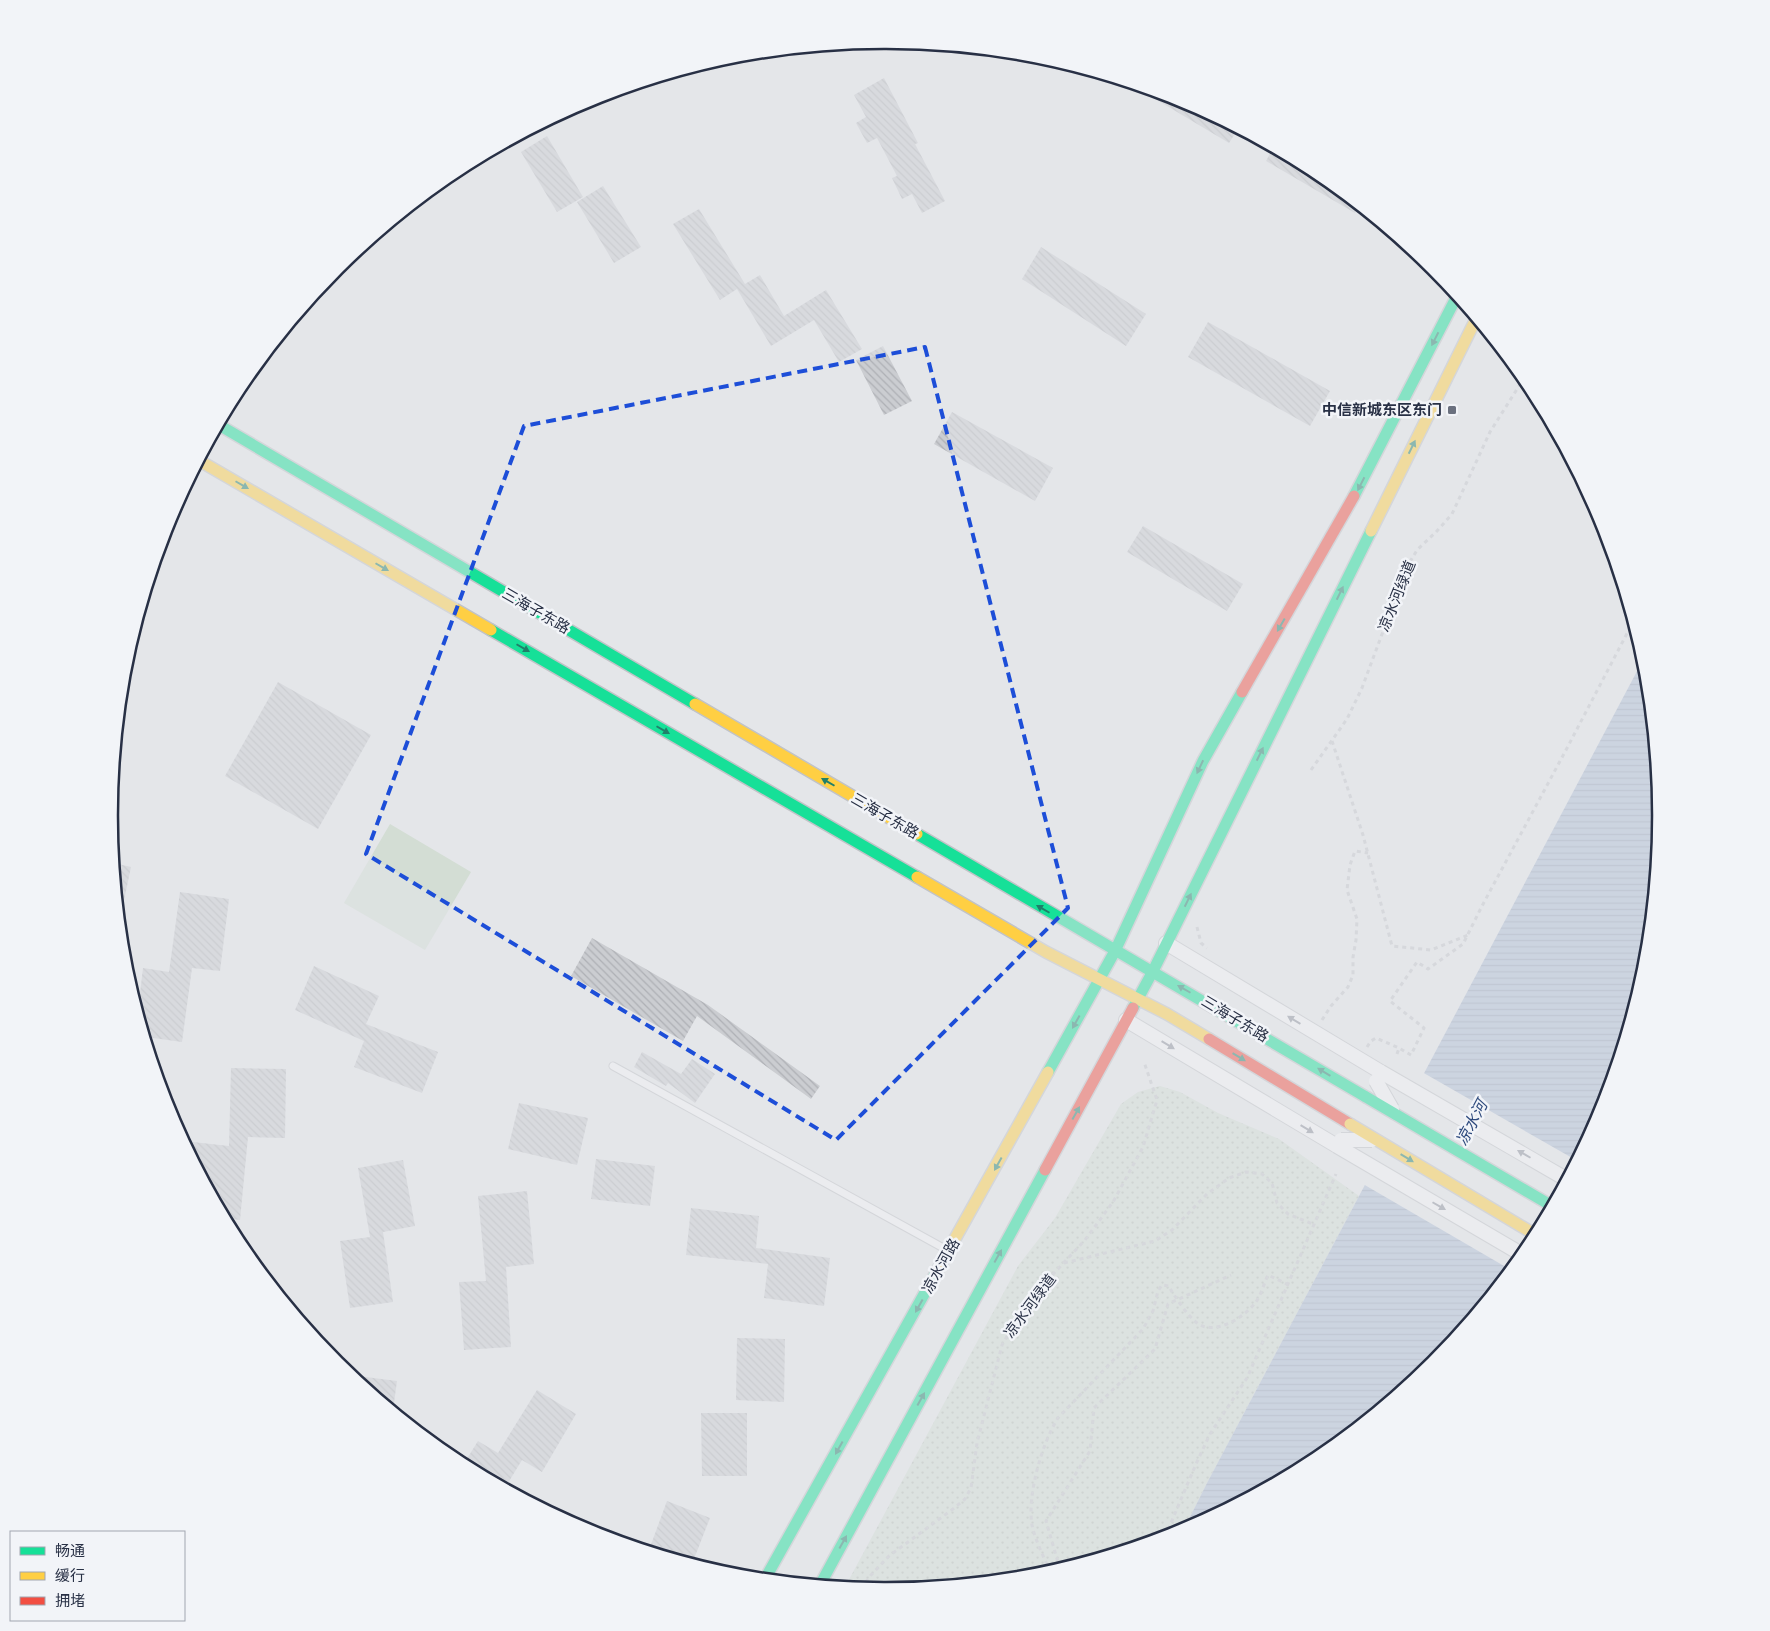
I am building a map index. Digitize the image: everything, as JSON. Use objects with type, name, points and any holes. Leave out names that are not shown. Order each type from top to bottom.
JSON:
[{"type":"main road","name":"凉水河路","points":[[768,1573],[1100,980],[1203,761],[1350,504],[1454,302]]},
{"type":"main road","points":[[823,1580],[1153,971],[1473,325]]},
{"type":"main road","name":"三海子东路","points":[[224,428],[1547,1203]]},
{"type":"main road","name":"三海子东路","points":[[204,463],[1046,952],[1167,1014],[1529,1232]]},
{"type":"street","points":[[1166,943],[1365,1064],[1378,1077],[1561,1176]]},
{"type":"street","points":[[1126,1020],[1324,1139],[1339,1143],[1516,1251]]},
{"type":"street","points":[[1378,1077],[1395,1114]]},
{"type":"street","points":[[1339,1143],[1377,1140]]},
{"type":"lane","points":[[613,1066],[949,1251]]},
{"type":"path","name":"凉水河绿道","points":[[1311,770],[1347,719],[1362,688],[1407,567],[1417,550],[1452,514],[1490,432],[1519,385]]},
{"type":"path","points":[[1359,1045],[1366,1050],[1371,1041],[1376,1038],[1411,1055],[1424,1028],[1390,1001],[1417,962],[1428,968],[1464,944],[1629,630]]},
{"type":"path","points":[[1332,740],[1368,853],[1392,946],[1431,950],[1468,935]]},
{"type":"path","points":[[1314,1016],[1322,1021],[1331,1006],[1348,987],[1353,975],[1357,919],[1347,890],[1349,873],[1355,851],[1368,853]]},
{"type":"path","points":[[1201,920],[1196,929],[1201,943],[1213,954]]},
{"type":"path","points":[[1397,1054],[1399,1048]]},
{"type":"path","name":"凉水河绿道","points":[[866,1582],[889,1556],[965,1499],[971,1488],[977,1443],[1002,1345],[1026,1307],[1085,1240],[1113,1202],[1143,1147],[1157,1100],[1144,1062]]},
{"type":"path","points":[[1064,1263],[1155,1241],[1172,1230],[1207,1194],[1229,1178],[1246,1172],[1262,1174],[1272,1183],[1277,1203],[1288,1214],[1315,1225]]},
{"type":"path","points":[[1169,1527],[1210,1434],[1247,1378],[1336,1174]]},
{"type":"path","points":[[1047,1565],[1032,1526],[1031,1505],[1043,1450],[1049,1433],[1058,1418],[1143,1329],[1153,1310],[1158,1291],[1162,1285],[1169,1286],[1197,1323],[1209,1328],[1228,1324],[1245,1313],[1257,1302],[1268,1274],[1289,1285]]},
{"type":"path","points":[[1058,1562],[1046,1520],[1090,1451],[1094,1408],[1155,1349],[1168,1304],[1231,1275]]},
{"type":"highlighted area","points":[[925,347],[1068,908],[836,1140],[366,854],[524,426]]},
{"type":"shaded area","points":[[390,824],[471,872],[425,950],[344,903]]},
{"type":"shaded area","points":[[1160,1086],[1180,1092],[1218,1113],[1279,1139],[1359,1196],[1189,1519],[1131,1542],[1035,1568],[935,1581],[848,1581],[1018,1266],[1055,1218],[1121,1104],[1138,1092]]},
{"type":"water","name":"凉水河","points":[[1638,670],[1650,765],[1652,816],[1645,916],[1626,1014],[1611,1062],[1573,1155],[1523,1241],[1493,1282],[1427,1358],[1391,1392],[1352,1424],[1311,1453],[1268,1480],[1189,1519]]},
{"type":"pier","points":[[1422,1072],[1572,1158],[1549,1199],[1505,1266],[1363,1184]]},
{"type":"building","points":[[884,78],[918,143],[915,144],[945,201],[922,213],[912,194],[902,199],[892,178],[897,176],[877,138],[867,143],[856,123],[866,117],[854,95]]},
{"type":"building","points":[[1152,97],[1235,134],[1229,143]]},
{"type":"building","points":[[547,136],[583,197],[557,212],[521,152]]},
{"type":"building","points":[[1271,153],[1311,178],[1356,211],[1355,213],[1266,161]]},
{"type":"building","points":[[603,186],[641,247],[614,263],[577,202]]},
{"type":"building","points":[[699,209],[745,284],[760,275],[784,316],[826,290],[862,349],[839,362],[814,320],[771,346],[737,289],[720,300],[673,224]]},
{"type":"building","points":[[1041,247],[1146,314],[1126,346],[1022,279]]},
{"type":"building","points":[[1208,322],[1330,391],[1310,426],[1188,357]]},
{"type":"building","points":[[883,346],[912,401],[884,415],[856,360]]},
{"type":"building","points":[[952,412],[1053,468],[1035,501],[934,444]]},
{"type":"building","points":[[1143,526],[1243,584],[1227,611],[1127,552]]},
{"type":"building","points":[[278,682],[371,735],[318,829],[225,776]]},
{"type":"building","points":[[120,864],[131,867],[124,902]]},
{"type":"building","points":[[180,892],[229,899],[220,971],[192,968],[182,1042],[151,1038],[140,995],[143,968],[169,972]]},
{"type":"building","points":[[592,938],[708,1005],[820,1086],[811,1099],[697,1016],[683,1041],[571,976]]},
{"type":"building","points":[[314,966],[379,996],[366,1024],[438,1052],[422,1093],[354,1067],[364,1041],[295,1010]]},
{"type":"building","points":[[642,1052],[681,1074],[692,1059],[715,1074],[695,1103],[668,1083],[666,1086],[634,1067]]},
{"type":"building","points":[[231,1068],[286,1069],[285,1138],[248,1137],[240,1220],[233,1219],[193,1145],[193,1142],[229,1146]]},
{"type":"building","points":[[519,1103],[588,1118],[577,1165],[508,1149]]},
{"type":"building","points":[[596,1159],[655,1166],[650,1206],[591,1199]]},
{"type":"building","points":[[403,1160],[415,1226],[383,1232],[393,1302],[350,1308],[340,1241],[370,1237],[358,1168]]},
{"type":"building","points":[[527,1191],[534,1264],[506,1267],[511,1347],[464,1350],[459,1282],[486,1281],[478,1196]]},
{"type":"building","points":[[691,1208],[759,1216],[756,1248],[830,1258],[824,1306],[764,1298],[768,1264],[686,1255]]},
{"type":"building","points":[[737,1338],[785,1339],[784,1402],[736,1400]]},
{"type":"building","points":[[363,1377],[397,1381],[394,1404]]},
{"type":"building","points":[[537,1390],[576,1414],[542,1472],[522,1460],[508,1483],[467,1458],[478,1441],[498,1453]]},
{"type":"building","points":[[701,1413],[747,1413],[747,1476],[702,1476]]},
{"type":"building","points":[[667,1501],[710,1518],[694,1558],[651,1545]]},
{"type":"traffic: fast","points":[[1354,496],[1454,302]]},
{"type":"traffic: fast","points":[[224,428],[695,704]]},
{"type":"traffic: fast","points":[[1133,1008],[1371,531]]},
{"type":"traffic: fast","points":[[491,630],[917,877]]},
{"type":"traffic: fast","points":[[1048,1072],[1115,951],[1203,761],[1242,692]]},
{"type":"traffic: fast","points":[[917,834],[1366,1097]]},
{"type":"traffic: fast","points":[[1366,1097],[1395,1114]]},
{"type":"traffic: fast","points":[[1395,1114],[1547,1203]]},
{"type":"traffic: fast","points":[[823,1580],[1045,1170]]},
{"type":"traffic: fast","points":[[768,1573],[937,1271]]},
{"type":"traffic: slow","points":[[1371,531],[1473,325]]},
{"type":"traffic: slow","points":[[204,463],[491,630]]},
{"type":"traffic: slow","points":[[695,704],[917,834]]},
{"type":"traffic: slow","points":[[917,877],[1046,952],[1167,1014],[1209,1039]]},
{"type":"traffic: slow","points":[[937,1271],[1048,1072]]},
{"type":"traffic: slow","points":[[1350,1124],[1529,1231]]},
{"type":"traffic: jam","points":[[1242,692],[1354,496]]},
{"type":"traffic: jam","points":[[1045,1170],[1133,1008]]},
{"type":"traffic: jam","points":[[1209,1039],[1350,1124]]},
{"type":"place","name":"中信新城东区东门","points":[[1452,410]]}]
